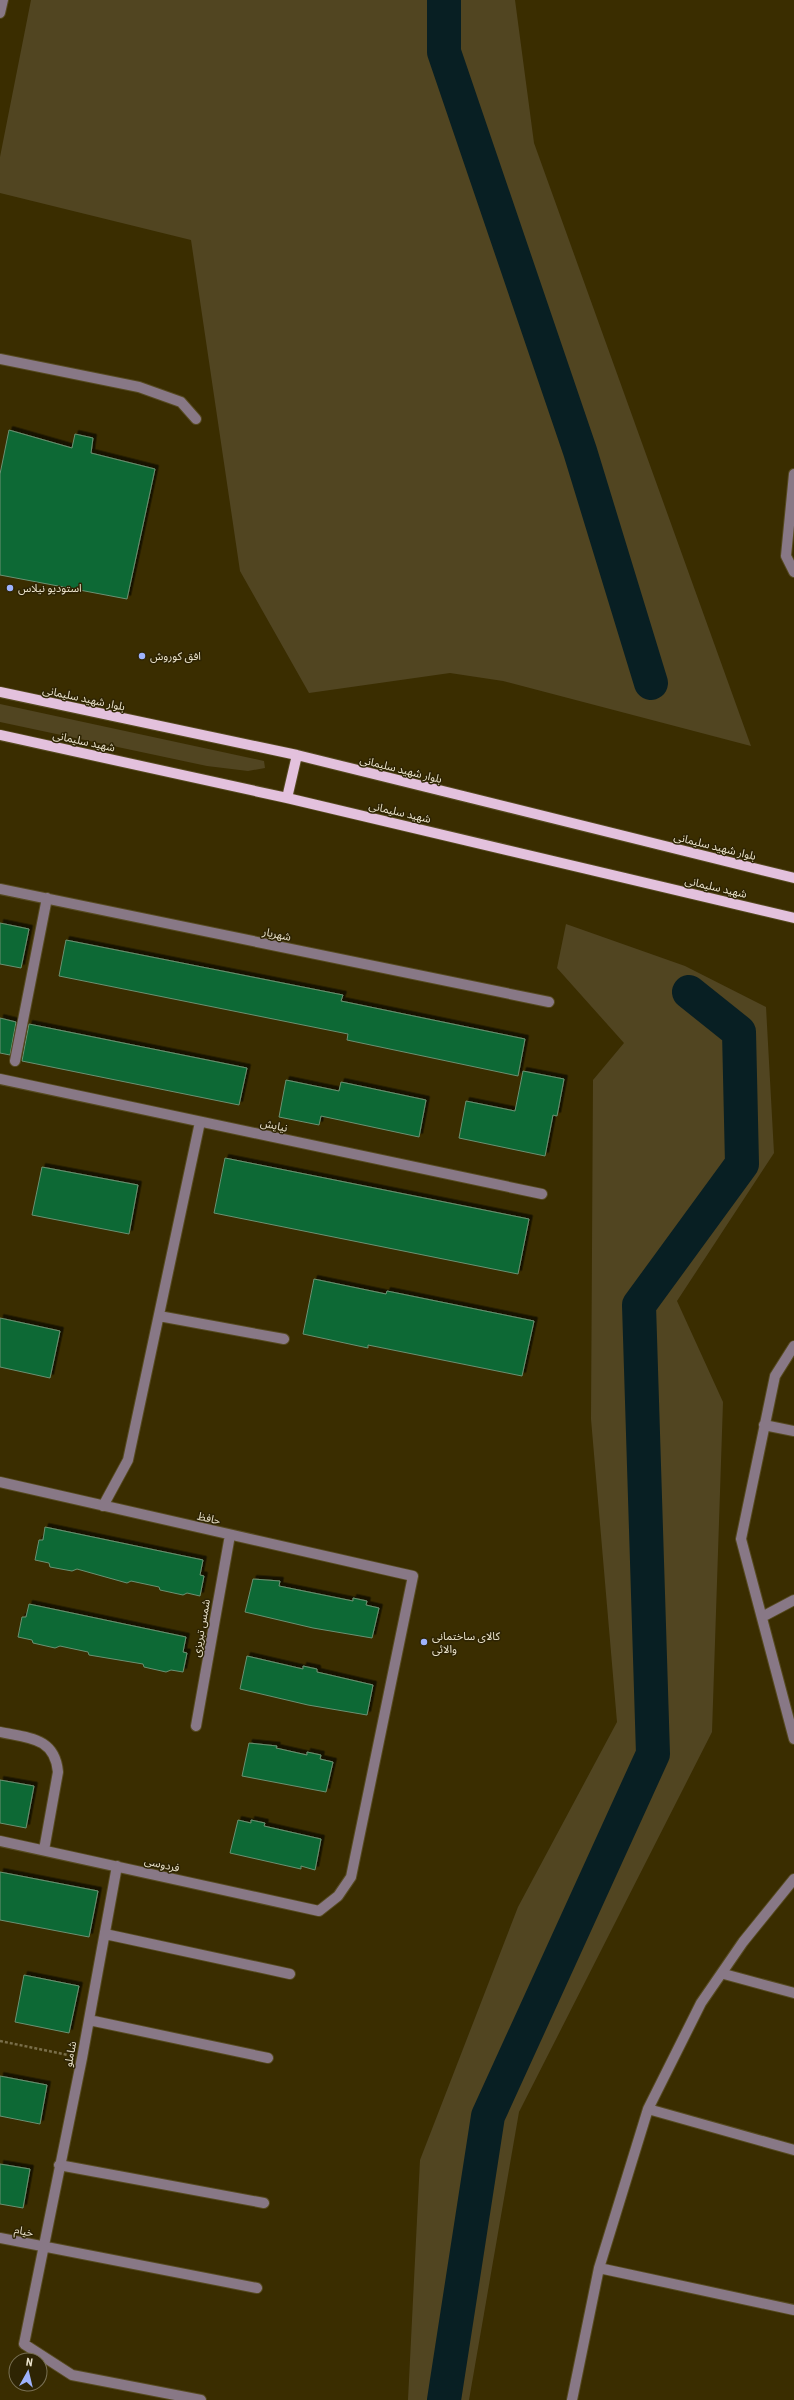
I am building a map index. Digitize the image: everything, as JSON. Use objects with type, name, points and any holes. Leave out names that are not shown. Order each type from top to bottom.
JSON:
[{"type":"main road","name":"بلوار شهید سلیمانی","points":[[0,692],[297,755],[794,878]]},
{"type":"main road","name":"شهید سلیمانی","points":[[0,735],[287,798],[794,918]]},
{"type":"main road","points":[[287,798],[297,755]]},
{"type":"street","points":[[0,13],[3,0]]},
{"type":"street","points":[[0,359],[139,387],[181,402],[196,419]]},
{"type":"street","points":[[794,474],[786,556],[794,572]]},
{"type":"street","name":"شهریار","points":[[0,889],[549,1002]]},
{"type":"street","points":[[15,1061],[47,898]]},
{"type":"street","name":"نیایش","points":[[0,1079],[542,1194]]},
{"type":"street","points":[[103,1506],[128,1460],[200,1122]]},
{"type":"street","points":[[159,1316],[284,1339]]},
{"type":"street","points":[[794,1346],[776,1376],[764,1424],[741,1539],[794,1735]]},
{"type":"street","points":[[764,1424],[794,1431]]},
{"type":"street","name":"حافظ","points":[[0,1482],[413,1576],[351,1877],[338,1896],[319,1911]]},
{"type":"street","name":"شمس تبریزی","points":[[196,1726],[230,1535]]},
{"type":"street","points":[[762,1617],[794,1600]]},
{"type":"street","points":[[0,1732],[38,1740],[53,1751],[57,1760],[58,1772],[44,1850]]},
{"type":"street","name":"فردوسی","points":[[0,1841],[319,1911]]},
{"type":"street","name":"شاملو","points":[[117,1866],[82,2058],[42,2247],[24,2344],[72,2375],[201,2400]]},
{"type":"street","points":[[572,2400],[599,2268],[648,2109],[701,2003],[724,1974],[743,1942],[794,1879]]},
{"type":"street","points":[[105,1934],[290,1974]]},
{"type":"street","points":[[724,1974],[794,1993]]},
{"type":"street","points":[[89,2020],[268,2058]]},
{"type":"street","points":[[648,2109],[794,2150]]},
{"type":"street","points":[[59,2165],[264,2203]]},
{"type":"street","name":"خیام","points":[[0,2238],[257,2288]]},
{"type":"street","points":[[599,2268],[794,2310]]},
{"type":"path","points":[[0,2041],[82,2058]]},
{"type":"shaded area","points":[[31,0],[515,0],[534,143],[751,746],[503,681],[450,673],[309,693],[240,571],[191,240],[0,193],[0,157]]},
{"type":"shaded area","points":[[0,704],[264,761],[265,768],[248,771],[207,766],[0,722]]},
{"type":"shaded area","points":[[566,924],[685,966],[766,1007],[774,1153],[677,1301],[723,1402],[712,1732],[519,2112],[469,2400],[408,2400],[420,2160],[518,1907],[617,1722],[591,1419],[593,1080],[624,1043],[557,968]]},
{"type":"building","points":[[9,430],[72,448],[75,434],[93,438],[91,453],[155,469],[127,599],[0,575],[0,474]]},
{"type":"building","points":[[0,923],[29,929],[21,968],[0,964]]},
{"type":"building","points":[[66,940],[343,995],[341,1001],[525,1039],[518,1076],[347,1040],[348,1034],[59,976]]},
{"type":"building","points":[[0,1018],[16,1022],[10,1055],[0,1053]]},
{"type":"building","points":[[29,1024],[247,1068],[239,1105],[22,1061]]},
{"type":"building","points":[[523,1071],[564,1079],[557,1116],[553,1115],[545,1156],[459,1138],[466,1101],[515,1111]]},
{"type":"building","points":[[286,1080],[339,1091],[341,1082],[426,1100],[419,1137],[321,1116],[319,1125],[279,1117]]},
{"type":"building","points":[[225,1158],[529,1219],[518,1274],[214,1213]]},
{"type":"building","points":[[42,1167],[138,1185],[129,1234],[32,1215]]},
{"type":"building","points":[[314,1279],[386,1294],[387,1291],[534,1321],[522,1376],[368,1345],[368,1348],[303,1334]]},
{"type":"building","points":[[0,1318],[60,1331],[50,1378],[0,1367]]},
{"type":"building","points":[[45,1527],[203,1560],[200,1575],[204,1576],[200,1596],[187,1593],[183,1595],[160,1590],[159,1587],[131,1581],[127,1583],[77,1569],[72,1571],[50,1567],[49,1563],[35,1560],[39,1540],[43,1540]]},
{"type":"building","points":[[253,1579],[280,1581],[279,1586],[353,1601],[353,1598],[367,1601],[366,1605],[379,1608],[372,1638],[313,1628],[245,1612]]},
{"type":"building","points":[[29,1604],[186,1637],[183,1652],[187,1653],[183,1672],[171,1670],[166,1672],[144,1667],[143,1664],[89,1655],[88,1652],[60,1646],[55,1648],[33,1643],[32,1640],[18,1637],[22,1617],[26,1617]]},
{"type":"building","points":[[247,1656],[303,1669],[303,1666],[317,1669],[317,1672],[373,1685],[367,1715],[308,1705],[240,1689]]},
{"type":"building","points":[[249,1743],[277,1746],[276,1748],[307,1755],[307,1752],[321,1755],[320,1759],[333,1762],[326,1792],[242,1776]]},
{"type":"building","points":[[0,1780],[34,1786],[26,1828],[0,1823]]},
{"type":"building","points":[[238,1820],[251,1823],[251,1820],[265,1823],[264,1826],[321,1839],[315,1870],[301,1866],[301,1869],[230,1853]]},
{"type":"building","points":[[0,1872],[98,1891],[89,1937],[0,1920]]},
{"type":"building","points":[[24,1975],[79,1986],[69,2033],[15,2022]]},
{"type":"building","points":[[0,2076],[47,2085],[40,2124],[0,2116]]},
{"type":"building","points":[[0,2164],[30,2169],[23,2208],[0,2204]]},
{"type":"waterway","points":[[444,0],[444,52],[580,451],[651,683]]},
{"type":"waterway","points":[[444,2400],[488,2116],[653,1754],[639,1305],[742,1164],[739,1032],[689,992]]},
{"type":"place","name":"استودیو نیلاس","points":[[10,588]]},
{"type":"place","name":"افق کوروش","points":[[142,656]]},
{"type":"place","name":"کالای ساختمانی والائی","points":[[424,1642]]}]
